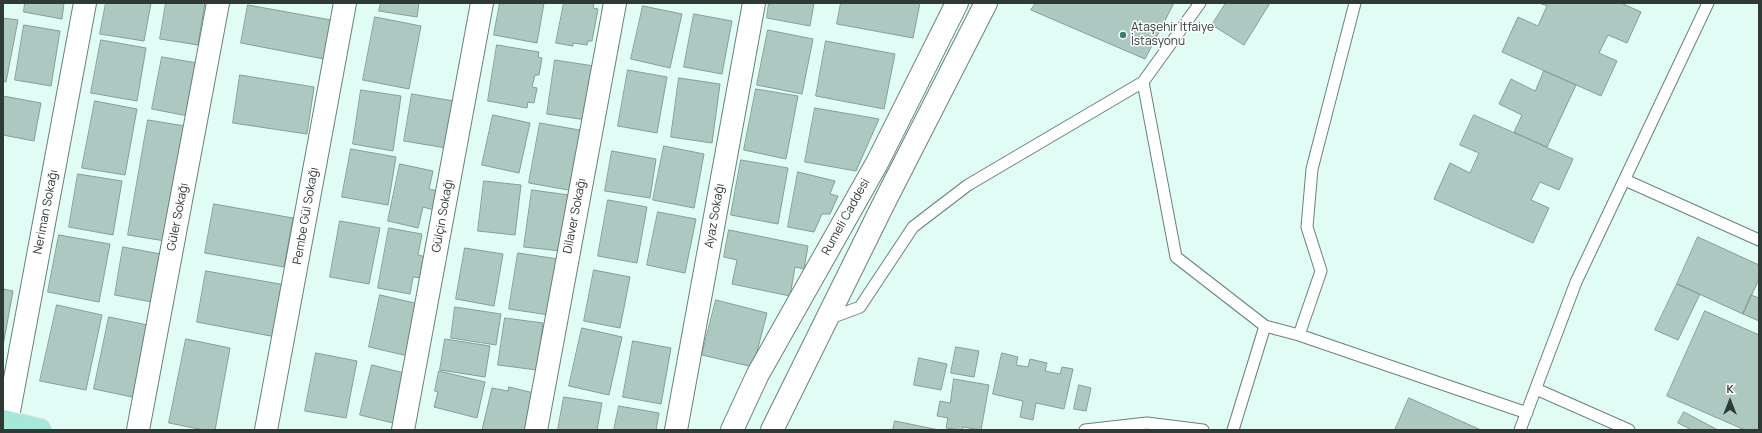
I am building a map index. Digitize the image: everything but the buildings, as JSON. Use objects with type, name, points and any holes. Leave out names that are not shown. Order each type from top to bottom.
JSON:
[{"type":"main road","points":[[5,421],[40,430]]},
{"type":"street","name":"Neriman Sokağı","points":[[5,421],[85,3]]},
{"type":"street","name":"Güler Sokağı","points":[[138,430],[218,3]]},
{"type":"street","name":"Pembe Gül Sokağı","points":[[266,430],[345,3]]},
{"type":"street","name":"Gülçin Sokağı","points":[[403,430],[482,3]]},
{"type":"street","name":"Dilaver Sokağı","points":[[536,430],[615,3]]},
{"type":"street","name":"Ayaz Sokağı","points":[[676,430],[754,3]]},
{"type":"street","name":"Rumeli Caddesi","points":[[732,430],[758,374],[876,164],[957,3]]},
{"type":"street","points":[[772,430],[986,3]]},
{"type":"lane","points":[[826,320],[860,307],[913,227],[968,185],[1143,82],[1200,3]]},
{"type":"lane","points":[[1299,335],[1321,271],[1307,227],[1312,169],[1355,3]]},
{"type":"lane","points":[[1520,430],[1576,282],[1708,3]]},
{"type":"lane","points":[[1143,82],[1176,257],[1265,326],[1299,335],[1527,413]]},
{"type":"lane","points":[[1625,180],[1759,240]]},
{"type":"lane","points":[[1233,430],[1265,326]]},
{"type":"lane","points":[[1536,389],[1629,430]]},
{"type":"lane","points":[[1085,430],[1147,423],[1203,430]]},
{"type":"place","name":"Ataşehir İtfaiye İstasyonu","points":[[1123,35]]}]
